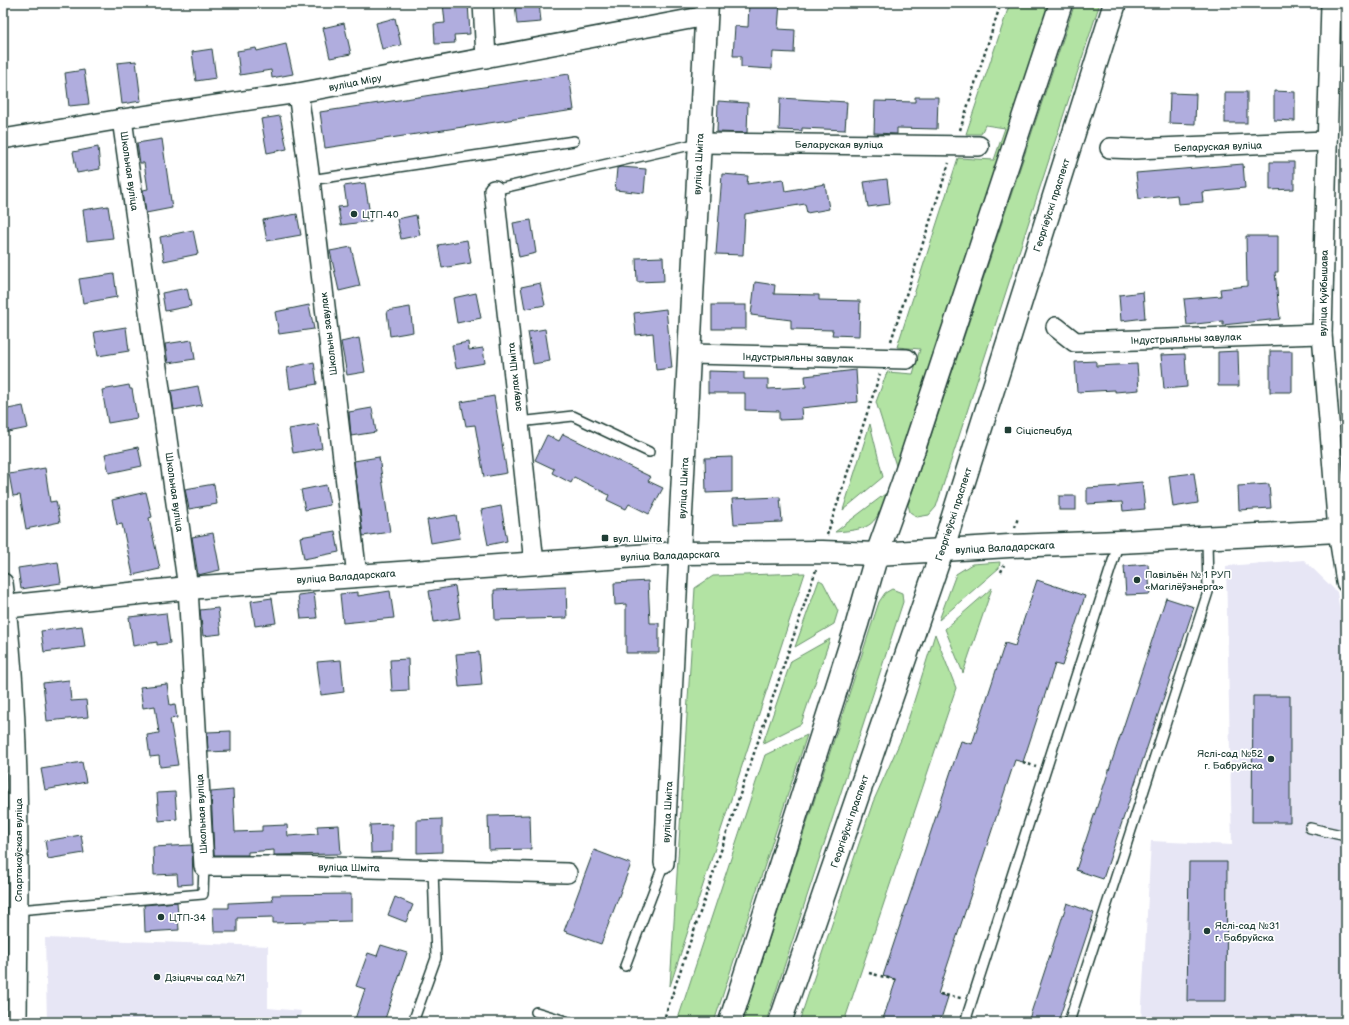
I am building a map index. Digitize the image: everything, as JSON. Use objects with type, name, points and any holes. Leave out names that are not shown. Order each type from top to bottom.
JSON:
[{"type":"main road","points":[[730,1022],[858,624],[877,554],[908,467],[1061,3]]},
{"type":"main road","name":"Георгіеўскі праспект","points":[[780,1022],[942,551],[1115,3]]},
{"type":"main road","name":"вуліца Шміта","points":[[679,553],[706,9]]},
{"type":"main road","name":"вуліца Валадарскага","points":[[5,607],[188,588],[679,553],[822,552],[877,554],[1010,546],[1338,531]]},
{"type":"street","points":[[483,3],[486,58]]},
{"type":"street","name":"вуліца Куйбышава","points":[[1331,3],[1326,141],[1322,334],[1341,508],[1338,531],[1346,582]]},
{"type":"street","name":"вуліца Міру","points":[[3,140],[122,119],[298,93],[486,58],[706,9]]},
{"type":"street","name":"Школьны завулак","points":[[298,93],[310,180],[357,576]]},
{"type":"street","name":"Школьная вуліца","points":[[122,119],[188,588],[204,866]]},
{"type":"street","name":"Беларуская вуліца","points":[[1110,148],[1135,149],[1326,141]]},
{"type":"street","name":"Беларуская вуліца","points":[[699,143],[979,146]]},
{"type":"street","name":"завулак Шміта","points":[[494,190],[534,563]]},
{"type":"street","name":"Індустрыяльны завулак","points":[[1056,327],[1075,342],[1322,334]]},
{"type":"street","name":"Індустрыяльны завулак","points":[[690,354],[906,359]]},
{"type":"street","name":"вуліца Шміта","points":[[664,863],[679,553]]},
{"type":"street","name":"Спартакаўская вуліца","points":[[3,583],[14,713],[11,821],[18,910],[17,1022]]},
{"type":"street","name":"вуліца Шміта","points":[[204,866],[292,866],[567,872]]},
{"type":"lane","points":[[310,180],[574,140]]},
{"type":"lane","points":[[494,190],[699,143]]},
{"type":"lane","points":[[519,422],[573,416],[649,452]]},
{"type":"lane","points":[[1069,1022],[1208,592],[1207,538]]},
{"type":"lane","points":[[964,1022],[1119,542]]},
{"type":"lane","points":[[1310,828],[1346,836]]},
{"type":"lane","name":"вуліца Шміта","points":[[626,966],[664,863]]},
{"type":"lane","points":[[18,910],[203,894],[204,866]]},
{"type":"lane","points":[[413,1022],[436,958],[433,869]]},
{"type":"lane","points":[[536,1012],[569,1022]]},
{"type":"path","points":[[827,535],[1001,3]]},
{"type":"path","points":[[663,1022],[816,571]]},
{"type":"path","points":[[869,973],[896,980]]},
{"type":"path","points":[[940,994],[971,1001]]},
{"type":"shaded area","points":[[1304,560],[1337,592],[1346,650],[1346,1022],[1141,1022],[1151,841],[1232,845],[1226,566]]},
{"type":"shaded area","name":"Дзіцячы сад №71","points":[[45,938],[268,946],[268,1008],[301,1011],[299,1022],[47,1022]]},
{"type":"green space","points":[[1010,3],[1051,3],[897,469],[876,402],[887,372],[913,374],[920,349],[897,347],[958,158],[994,160],[1005,128],[985,125],[981,134],[966,134]]},
{"type":"green space","points":[[1075,3],[1100,3],[936,507],[929,515],[917,517],[910,512],[908,505]]},
{"type":"green space","points":[[870,424],[883,477],[843,510]]},
{"type":"green space","points":[[889,491],[880,512],[871,524],[858,529],[835,532]]},
{"type":"green space","points":[[1000,562],[999,568],[939,620],[956,574],[972,564]]},
{"type":"green space","points":[[805,573],[670,986],[695,588],[713,576]]},
{"type":"green space","points":[[819,580],[823,582],[838,611],[834,624],[795,647]]},
{"type":"green space","points":[[992,588],[963,673],[945,629]]},
{"type":"green space","points":[[892,589],[902,593],[903,602],[766,1022],[742,1022],[879,602],[885,593]]},
{"type":"green space","points":[[935,634],[956,688],[844,1022],[799,1022],[873,802],[904,733]]},
{"type":"green space","points":[[830,639],[801,724],[763,743],[791,661]]},
{"type":"green space","points":[[807,735],[714,1022],[677,1022],[765,755]]},
{"type":"building","points":[[443,3],[468,3],[470,34],[454,35],[455,43],[435,44],[434,24],[445,23]]},
{"type":"building","points":[[515,3],[539,3],[541,22],[517,24]]},
{"type":"building","points":[[749,3],[780,3],[778,29],[795,30],[794,53],[773,52],[772,69],[741,67],[741,56],[733,56],[735,26],[748,27]]},
{"type":"building","points":[[395,18],[401,45],[382,49],[376,23]]},
{"type":"building","points":[[344,23],[351,54],[330,58],[323,28]]},
{"type":"building","points":[[286,44],[293,74],[272,78],[271,70],[240,75],[237,51],[256,48],[257,51]]},
{"type":"building","points":[[212,49],[216,78],[196,81],[192,52]]},
{"type":"building","points":[[136,61],[141,101],[122,104],[117,63]]},
{"type":"building","points":[[84,70],[89,104],[69,106],[65,73]]},
{"type":"building","points":[[569,74],[574,110],[325,148],[320,112]]},
{"type":"building","points":[[1274,91],[1295,92],[1295,121],[1274,120]]},
{"type":"building","points":[[1225,92],[1247,92],[1247,123],[1225,123]]},
{"type":"building","points":[[1170,93],[1196,94],[1195,124],[1169,123]]},
{"type":"building","points":[[915,97],[938,97],[937,129],[897,128],[897,134],[874,133],[875,101],[915,102]]},
{"type":"building","points":[[780,98],[847,102],[845,130],[802,128],[802,131],[779,130]]},
{"type":"building","points":[[718,101],[748,103],[747,133],[717,132]]},
{"type":"building","points":[[280,116],[287,149],[267,153],[261,119]]},
{"type":"building","points":[[162,139],[172,208],[146,213],[143,190],[148,189],[144,163],[140,163],[137,143]]},
{"type":"building","points":[[98,147],[100,169],[77,173],[73,152]]},
{"type":"building","points":[[1270,162],[1294,162],[1294,189],[1270,190]]},
{"type":"building","points":[[1243,164],[1245,188],[1202,192],[1203,202],[1178,204],[1177,195],[1139,199],[1136,173]]},
{"type":"building","points":[[617,168],[646,169],[644,193],[615,190]]},
{"type":"building","points":[[722,174],[748,176],[747,184],[783,179],[785,191],[825,184],[829,209],[807,213],[805,204],[745,214],[743,255],[716,254]]},
{"type":"building","points":[[887,179],[890,204],[868,207],[864,182]]},
{"type":"building","points":[[365,183],[371,221],[341,225],[338,207],[347,206],[344,186]]},
{"type":"building","points":[[108,206],[113,238],[87,241],[83,210]]},
{"type":"building","points":[[297,214],[301,235],[267,241],[263,220]]},
{"type":"building","points":[[416,215],[420,235],[401,239],[397,219]]},
{"type":"building","points":[[531,220],[536,253],[519,257],[513,223]]},
{"type":"building","points":[[193,230],[198,254],[164,261],[160,237]]},
{"type":"building","points":[[1246,236],[1278,236],[1278,272],[1275,272],[1280,319],[1223,325],[1223,321],[1187,325],[1184,299],[1221,296],[1220,289],[1247,286]]},
{"type":"building","points":[[467,240],[471,263],[442,268],[438,245]]},
{"type":"building","points":[[351,247],[360,286],[339,291],[330,251]]},
{"type":"building","points":[[663,257],[664,281],[637,282],[636,258]]},
{"type":"building","points":[[114,274],[117,297],[83,303],[79,279]]},
{"type":"building","points":[[755,282],[775,285],[774,294],[819,295],[819,300],[860,301],[859,336],[832,335],[833,330],[791,329],[791,320],[751,315]]},
{"type":"building","points":[[540,283],[545,305],[525,309],[521,287]]},
{"type":"building","points":[[187,288],[191,306],[165,311],[162,293]]},
{"type":"building","points":[[1143,292],[1145,318],[1121,321],[1119,295]]},
{"type":"building","points":[[476,293],[481,318],[457,323],[453,298]]},
{"type":"building","points":[[309,305],[314,329],[279,334],[275,312]]},
{"type":"building","points":[[712,305],[746,305],[746,329],[712,329]]},
{"type":"building","points":[[410,307],[413,332],[390,336],[387,311]]},
{"type":"building","points":[[666,309],[672,368],[656,370],[653,333],[636,335],[634,313]]},
{"type":"building","points":[[126,327],[129,351],[98,356],[94,332]]},
{"type":"building","points":[[545,329],[550,361],[533,364],[528,332]]},
{"type":"building","points":[[359,338],[365,372],[347,375],[341,342]]},
{"type":"building","points":[[192,340],[195,359],[168,363],[165,344]]},
{"type":"building","points":[[468,342],[469,350],[483,348],[485,363],[456,368],[452,345]]},
{"type":"building","points":[[1238,351],[1239,386],[1218,386],[1218,352]]},
{"type":"building","points":[[1270,351],[1292,351],[1292,392],[1270,392]]},
{"type":"building","points":[[1185,354],[1187,387],[1164,389],[1161,355]]},
{"type":"building","points":[[1096,361],[1096,366],[1137,364],[1139,390],[1115,392],[1115,390],[1077,392],[1075,362]]},
{"type":"building","points":[[314,362],[317,384],[290,389],[287,368]]},
{"type":"building","points":[[856,370],[858,402],[801,408],[802,419],[779,420],[779,411],[745,410],[745,393],[708,393],[708,371],[744,372],[744,379],[768,379],[768,389],[806,387],[805,376]]},
{"type":"building","points":[[129,385],[130,389],[132,389],[137,418],[108,423],[102,390]]},
{"type":"building","points":[[198,386],[202,405],[174,410],[171,391]]},
{"type":"building","points":[[494,396],[507,473],[484,477],[475,425],[466,426],[461,402]]},
{"type":"building","points":[[23,406],[28,428],[3,433],[3,410]]},
{"type":"building","points":[[372,408],[376,432],[351,436],[349,412]]},
{"type":"building","points":[[318,424],[322,448],[293,453],[289,429]]},
{"type":"building","points":[[563,434],[651,477],[648,481],[663,488],[649,514],[629,504],[626,509],[607,500],[609,495],[574,477],[571,483],[552,473],[554,469],[535,460],[547,435],[559,441]]},
{"type":"building","points":[[138,447],[142,466],[109,473],[105,454]]},
{"type":"building","points":[[379,457],[390,532],[363,536],[354,461]]},
{"type":"building","points":[[732,457],[732,492],[706,493],[705,458]]},
{"type":"building","points":[[45,468],[50,502],[56,501],[60,522],[26,529],[20,495],[13,496],[9,474]]},
{"type":"building","points":[[1194,473],[1198,503],[1173,507],[1169,476]]},
{"type":"building","points":[[1142,482],[1145,509],[1123,511],[1122,502],[1087,504],[1087,488],[1120,486],[1120,484]]},
{"type":"building","points":[[214,484],[217,504],[189,509],[185,489]]},
{"type":"building","points":[[1269,484],[1271,508],[1239,510],[1238,486]]},
{"type":"building","points":[[326,485],[330,505],[305,510],[301,490]]},
{"type":"building","points":[[146,492],[152,517],[149,518],[160,569],[133,575],[122,524],[117,525],[112,500]]},
{"type":"building","points":[[1059,496],[1076,496],[1076,510],[1059,510]]},
{"type":"building","points":[[780,497],[782,522],[734,524],[732,499]]},
{"type":"building","points":[[501,506],[507,541],[488,545],[481,510]]},
{"type":"building","points":[[456,515],[460,538],[431,543],[427,520]]},
{"type":"building","points":[[335,531],[339,552],[304,559],[300,537]]},
{"type":"building","points":[[213,533],[220,570],[198,575],[192,537]]},
{"type":"building","points":[[58,562],[61,583],[21,589],[18,568]]},
{"type":"building","name":"Павільён № 1 РУП «Магілёўэнерга»","points":[[1148,564],[1150,594],[1126,595],[1124,566]]},
{"type":"building","points":[[1037,580],[1085,596],[1062,666],[1055,664],[1023,762],[1015,760],[938,994],[948,997],[940,1022],[882,1022],[896,980],[883,976],[961,741],[972,744],[1005,643],[1015,646]]},
{"type":"building","points":[[648,581],[650,623],[659,623],[659,653],[626,653],[626,604],[615,605],[614,583]]},
{"type":"building","points":[[455,586],[460,618],[434,622],[429,591]]},
{"type":"building","points":[[566,587],[567,618],[495,620],[494,590]]},
{"type":"building","points":[[390,591],[394,618],[343,623],[340,594],[358,592],[358,596]]},
{"type":"building","points":[[314,593],[317,618],[301,619],[298,595]]},
{"type":"building","points":[[272,598],[276,623],[255,626],[251,601]]},
{"type":"building","points":[[1166,598],[1194,607],[1103,879],[1076,870]]},
{"type":"building","points":[[218,608],[221,634],[203,636],[200,610]]},
{"type":"building","points":[[166,613],[170,643],[157,645],[157,642],[133,646],[129,617]]},
{"type":"building","points":[[82,626],[85,647],[44,652],[41,631]]},
{"type":"building","points":[[479,652],[482,685],[459,687],[456,654]]},
{"type":"building","points":[[408,659],[409,690],[392,691],[390,660]]},
{"type":"building","points":[[341,660],[344,692],[321,695],[317,662]]},
{"type":"building","points":[[69,680],[71,701],[86,700],[88,717],[47,721],[43,683]]},
{"type":"building","points":[[167,684],[170,705],[175,704],[177,718],[170,719],[178,765],[160,767],[159,756],[150,757],[147,735],[159,733],[155,706],[143,708],[140,687]]},
{"type":"building","name":"Яслі-сад №52 г. Бабруйска","points":[[1253,696],[1290,696],[1290,822],[1252,822]]},
{"type":"building","points":[[231,731],[231,751],[208,752],[207,732]]},
{"type":"building","points":[[82,762],[86,782],[45,790],[41,769]]},
{"type":"building","points":[[233,790],[235,832],[262,831],[262,826],[287,825],[288,836],[318,834],[317,826],[339,825],[341,854],[274,855],[274,850],[248,852],[248,855],[214,855],[211,792]]},
{"type":"building","points":[[175,792],[177,819],[159,821],[157,793]]},
{"type":"building","points":[[530,815],[531,849],[489,850],[488,816]]},
{"type":"building","points":[[442,819],[442,852],[417,853],[417,820]]},
{"type":"building","points":[[392,824],[392,852],[371,853],[370,825]]},
{"type":"building","points":[[81,835],[84,853],[48,859],[45,841]]},
{"type":"building","points":[[192,845],[193,884],[178,885],[177,874],[154,875],[153,847]]},
{"type":"building","points":[[594,850],[631,864],[601,944],[564,931]]},
{"type":"building","name":"Яслі-сад №31 г. Бабруйска","points":[[1189,862],[1227,862],[1226,1001],[1187,1001]]},
{"type":"building","points":[[351,894],[351,921],[273,923],[273,917],[237,918],[237,932],[214,932],[213,908],[229,908],[229,903],[273,901],[272,895]]},
{"type":"building","points":[[395,897],[413,905],[406,922],[388,915]]},
{"type":"building","name":"ЦТП-34","points":[[177,902],[179,930],[145,932],[144,905]]},
{"type":"building","points":[[1067,903],[1094,913],[1058,1022],[1028,1022]]},
{"type":"building","points":[[381,945],[407,953],[384,1022],[354,1022],[365,989],[356,986],[368,953],[377,956]]},
{"type":"place","name":"ЦТП-40","points":[[354,214]]},
{"type":"place","name":"Сіціспецбуд","points":[[1008,430]]},
{"type":"place","name":"вул. Шміта","points":[[605,538]]},
{"type":"place","name":"Павільён № 1 РУП «Магілёўэнерга»","points":[[1137,580]]},
{"type":"place","name":"Яслі-сад №52 г. Бабруйска","points":[[1271,759]]},
{"type":"place","name":"ЦТП-34","points":[[161,917]]},
{"type":"place","name":"Яслі-сад №31 г. Бабруйска","points":[[1207,931]]},
{"type":"place","name":"Дзіцячы сад №71","points":[[157,977]]}]
